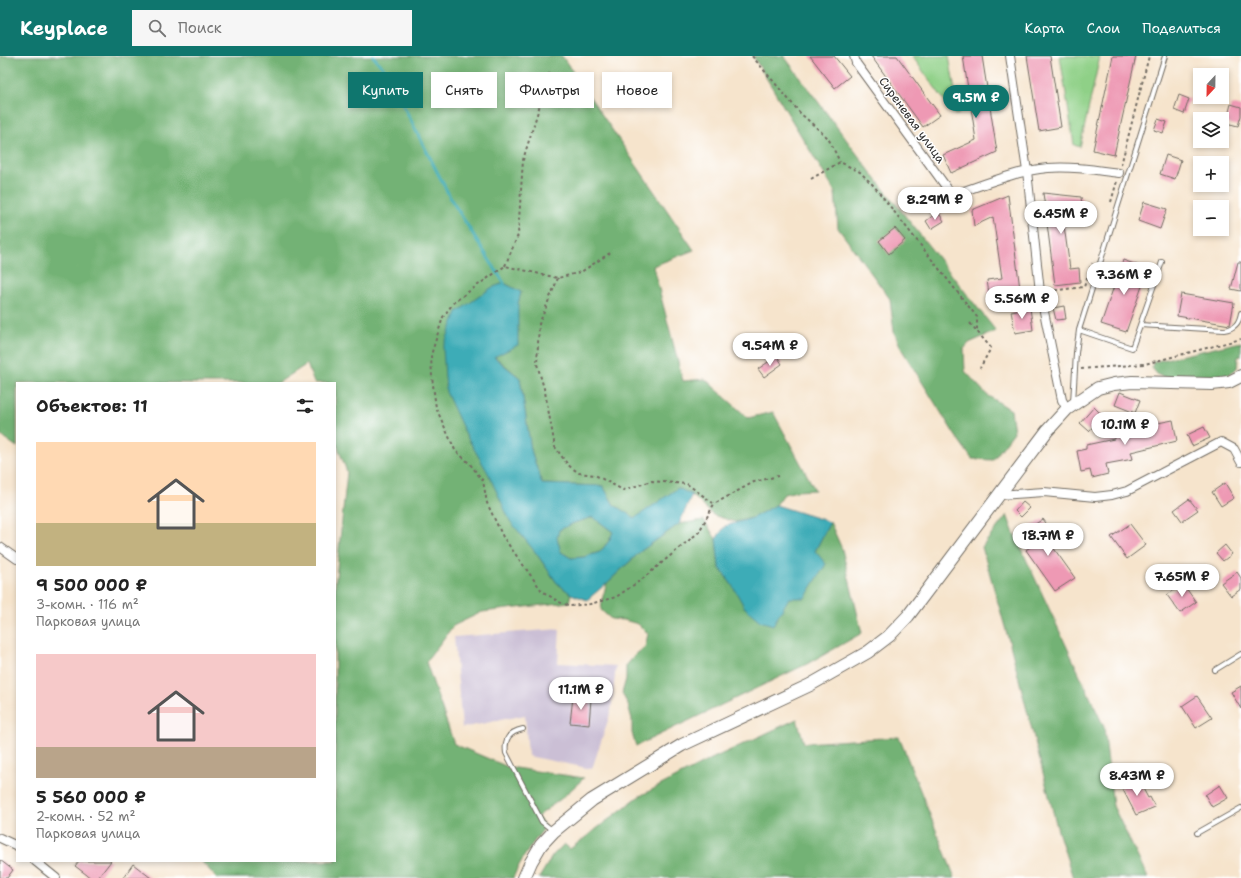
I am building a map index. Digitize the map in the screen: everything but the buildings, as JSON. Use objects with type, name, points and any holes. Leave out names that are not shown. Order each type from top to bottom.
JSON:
[{"type":"street","name":"Сиреневая улица","points":[[854,56],[856,63],[952,195],[1027,171],[1049,168],[1068,168],[1119,173]]},
{"type":"street","points":[[1010,56],[1027,171],[1040,292],[1062,400],[1070,407]]},
{"type":"street","points":[[524,878],[541,845],[554,831],[592,800],[682,746],[810,685],[868,652],[889,636],[908,616],[1046,431],[1070,407],[1098,388],[1114,384],[1132,382],[1212,384],[1229,382],[1241,376]]},
{"type":"street","points":[[998,495],[1044,492],[1095,497],[1112,495],[1127,491],[1221,442],[1234,449],[1241,462]]},
{"type":"street","points":[[0,547],[16,558]]},
{"type":"street","points":[[0,838],[16,846]]},
{"type":"street","points":[[36,862],[56,878]]},
{"type":"lane","points":[[1070,407],[1079,330],[1166,56]]},
{"type":"lane","points":[[1079,330],[1132,348],[1162,262]]},
{"type":"lane","points":[[1140,325],[1224,330],[1231,329],[1238,323],[1241,313]]},
{"type":"lane","points":[[1215,670],[1241,654]]},
{"type":"lane","points":[[523,729],[516,731],[508,737],[504,744],[506,753],[542,822],[554,831]]},
{"type":"lane","points":[[1197,833],[1241,808]]},
{"type":"path","points":[[752,56],[801,114],[828,138],[840,162],[860,172],[874,186],[977,317],[977,332]]},
{"type":"path","points":[[1110,203],[1149,56]]},
{"type":"path","points":[[539,108],[523,160],[518,235],[505,266],[454,302],[443,317],[431,355],[436,408],[455,450],[470,464],[483,481],[487,503],[503,537],[542,591],[559,602],[570,606],[590,604],[616,596],[641,580],[699,532],[714,504],[754,482],[778,476]]},
{"type":"path","points":[[811,179],[840,162]]},
{"type":"path","points":[[505,266],[558,278],[581,272],[610,253]]},
{"type":"path","points":[[1040,292],[1084,287],[1093,259]]},
{"type":"path","points":[[558,278],[540,324],[537,364],[545,392],[555,447],[568,465],[579,473],[595,475],[624,490],[652,481],[687,484],[714,504]]},
{"type":"path","points":[[970,323],[990,348],[980,368]]},
{"type":"path","points":[[1075,370],[1145,364],[1241,339]]},
{"type":"shaded area","points":[[560,629],[558,663],[616,666],[611,711],[592,769],[528,756],[525,715],[462,728],[454,637]]},
{"type":"green space","points":[[0,56],[562,56],[573,72],[505,72],[505,108],[594,108],[594,103],[694,250],[653,266],[683,381],[705,379],[748,418],[773,412],[815,490],[797,491],[784,494],[776,505],[752,518],[735,522],[713,515],[692,495],[678,488],[636,519],[614,505],[603,486],[542,484],[531,450],[520,378],[494,356],[518,304],[521,292],[504,283],[491,288],[458,312],[466,435],[536,553],[557,583],[571,594],[569,602],[482,612],[453,626],[426,662],[454,744],[508,767],[584,778],[562,798],[537,817],[546,826],[536,838],[513,878],[217,878],[202,862],[336,862],[336,577],[347,472],[336,442],[336,382],[314,382],[307,364],[280,382],[16,382],[16,446],[0,435]]},
{"type":"green space","points":[[753,56],[784,56],[872,174],[996,331],[969,343],[964,349],[965,371],[987,395],[1011,410],[1014,432],[993,460],[972,459],[955,435],[902,350],[894,332],[890,299],[838,228],[835,192]]},
{"type":"green space","points":[[912,56],[949,56],[959,114],[955,115]]},
{"type":"green space","points":[[1060,56],[1100,56],[1080,147],[1074,145]]},
{"type":"green space","points":[[1241,342],[1241,356],[1238,357],[1237,368],[1230,374],[1221,377],[1203,380],[1164,377],[1158,375],[1152,368],[1153,362]]},
{"type":"green space","points":[[1007,515],[1013,531],[1104,727],[1113,806],[1148,878],[1073,878],[1058,831],[1011,648],[982,547]]},
{"type":"green space","points":[[593,517],[613,532],[609,541],[600,552],[584,557],[571,558],[561,552],[556,538],[559,530]]},
{"type":"green space","points":[[704,520],[716,539],[719,567],[732,585],[815,551],[830,522],[842,549],[862,633],[813,661],[636,746],[632,733],[632,719],[628,705],[622,693],[626,679],[626,666],[635,655],[645,647],[648,634],[638,624],[624,620],[611,619],[601,610],[603,596],[607,583],[641,551],[679,524]]},
{"type":"green space","points":[[797,719],[804,743],[899,737],[955,878],[539,878],[553,855],[564,844],[570,849],[638,797],[709,760]]},
{"type":"water","points":[[504,283],[521,292],[518,304],[518,345],[494,357],[520,378],[531,450],[542,484],[603,486],[614,505],[635,518],[678,488],[692,495],[679,524],[641,551],[587,600],[571,594],[557,583],[536,553],[510,521],[488,473],[466,435],[446,392],[443,348],[457,312],[491,288]],"holes":[[[593,517],[613,532],[609,541],[600,552],[584,557],[571,558],[561,552],[557,538],[559,530]]]},
{"type":"water","points":[[776,505],[830,522],[815,551],[826,564],[805,598],[789,598],[773,625],[760,621],[745,608],[732,585],[719,567],[716,539],[725,526],[752,518]]},
{"type":"waterway","points":[[373,56],[394,81],[403,105],[452,201],[504,283]]}]
